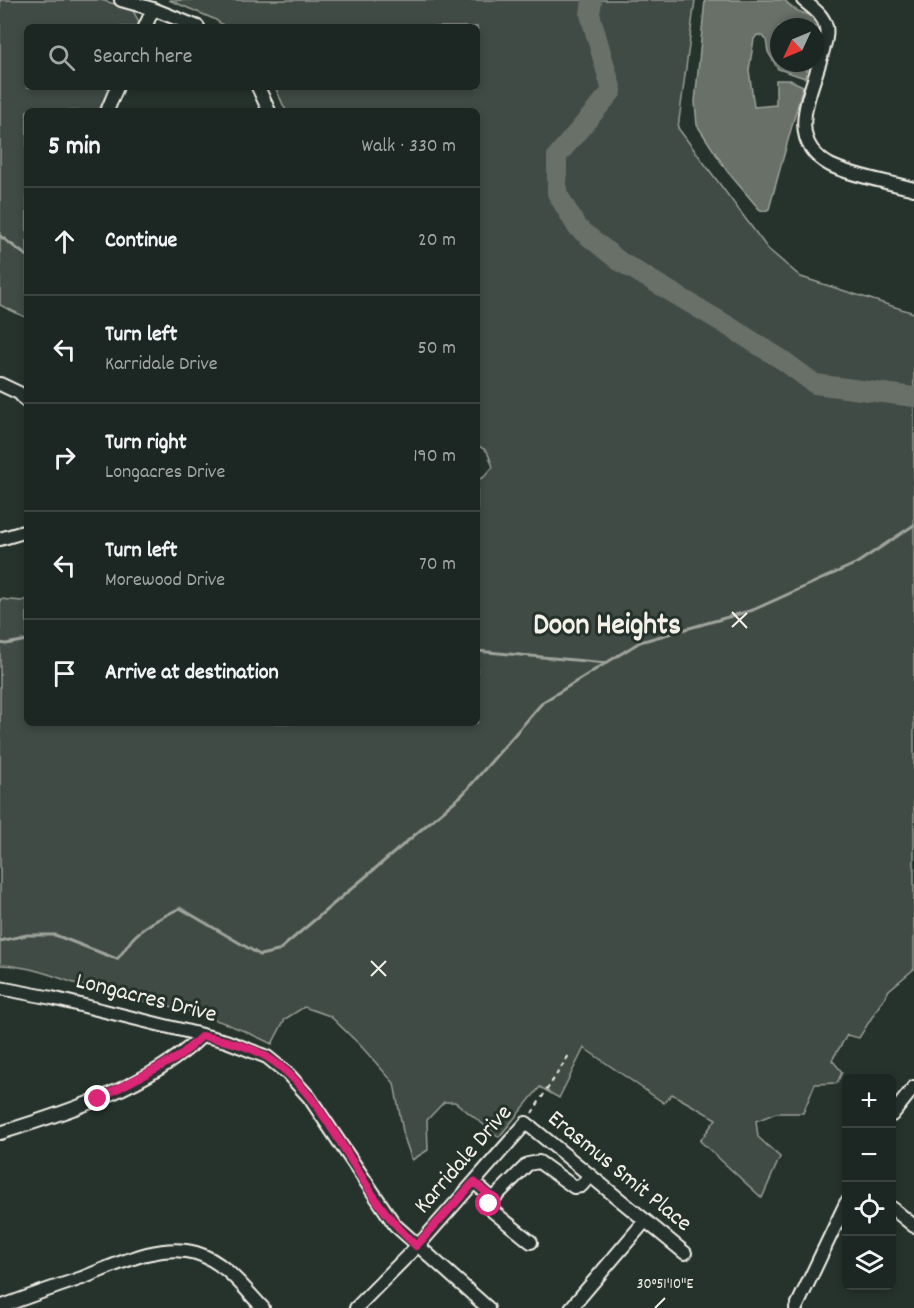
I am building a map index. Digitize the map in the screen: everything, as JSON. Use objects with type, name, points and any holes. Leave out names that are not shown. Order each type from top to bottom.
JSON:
[{"type":"street","points":[[121,0],[153,9],[190,24]]},
{"type":"street","points":[[803,0],[818,12],[827,28],[822,56],[803,120],[806,141],[814,152],[831,165],[914,189]]},
{"type":"street","points":[[146,24],[153,9]]},
{"type":"street","points":[[109,108],[116,90]]},
{"type":"street","points":[[259,90],[268,108]]},
{"type":"street","points":[[0,384],[19,393],[24,399]]},
{"type":"street","points":[[0,538],[24,532]]},
{"type":"street","name":"Longacres Drive","points":[[0,988],[52,998],[202,1036],[244,1047],[267,1057],[288,1074],[309,1097],[394,1225],[488,1308]]},
{"type":"street","points":[[0,1133],[74,1110],[98,1099],[180,1056],[202,1036]]},
{"type":"street","points":[[896,1109],[914,1087]]},
{"type":"street","name":"Karridale Drive","points":[[356,1308],[416,1246],[526,1123]]},
{"type":"street","name":"Erasmus Smit Place","points":[[526,1123],[685,1253]]},
{"type":"street","points":[[531,1242],[490,1209],[489,1205],[494,1199],[528,1164],[533,1162],[539,1162],[574,1187],[581,1186],[590,1176]]},
{"type":"street","points":[[474,1182],[494,1199]]},
{"type":"street","points":[[796,1308],[842,1211]]},
{"type":"street","points":[[896,1212],[914,1226]]},
{"type":"street","points":[[571,1308],[645,1221]]},
{"type":"street","points":[[0,1307],[140,1257],[177,1251],[196,1253],[214,1261],[230,1274],[262,1308]]},
{"type":"path","name":"Karridale Drive","points":[[526,1123],[569,1055]]},
{"type":"shaded area","points":[[0,0],[101,0],[132,9],[138,24],[24,24],[24,90],[110,90],[103,108],[24,108],[24,317],[0,305]]},
{"type":"shaded area","points":[[169,0],[695,0],[678,128],[768,249],[801,277],[914,313],[914,969],[889,990],[859,1038],[847,1035],[832,1060],[842,1072],[837,1083],[815,1084],[803,1113],[776,1113],[756,1121],[758,1137],[780,1157],[762,1198],[700,1141],[716,1119],[672,1094],[664,1103],[584,1048],[559,1098],[540,1087],[499,1137],[455,1102],[444,1102],[427,1120],[428,1150],[412,1160],[404,1137],[394,1083],[330,1016],[304,1007],[285,1019],[272,1044],[226,1024],[190,1012],[103,993],[36,970],[0,965],[0,599],[24,600],[24,726],[480,726],[480,479],[493,467],[487,451],[480,447],[480,108],[285,108],[276,90],[480,90],[480,24],[222,24]]},
{"type":"shaded area","points":[[705,0],[785,0],[794,9],[813,16],[813,18],[770,18],[770,55],[763,36],[757,35],[754,39],[749,70],[754,107],[776,105],[776,80],[790,80],[803,86],[769,209],[760,210],[727,171],[697,125],[695,102]]},
{"type":"shaded area","points":[[787,72],[807,72],[805,78]]},
{"type":"waterway","points":[[592,0],[590,14],[612,91],[557,156],[557,193],[577,227],[619,261],[784,361],[815,384],[914,397]]},
{"type":"waterway","points":[[0,236],[24,254]]},
{"type":"waterway","points":[[0,941],[27,935],[55,935],[117,959],[140,931],[180,908],[260,955],[278,951],[463,794],[543,702],[640,642],[753,610],[857,563],[914,525]]},
{"type":"waterway","points":[[0,643],[24,641]]},
{"type":"waterway","points":[[480,651],[607,663]]},
{"type":"district","name":"Doon Heights","points":[[607,627]]},
{"type":"route","points":[[98,1099],[180,1056],[202,1036],[226,1041],[267,1057],[288,1074],[309,1097],[333,1131],[362,1179],[394,1225],[416,1246],[474,1182],[494,1199],[489,1204]]}]
